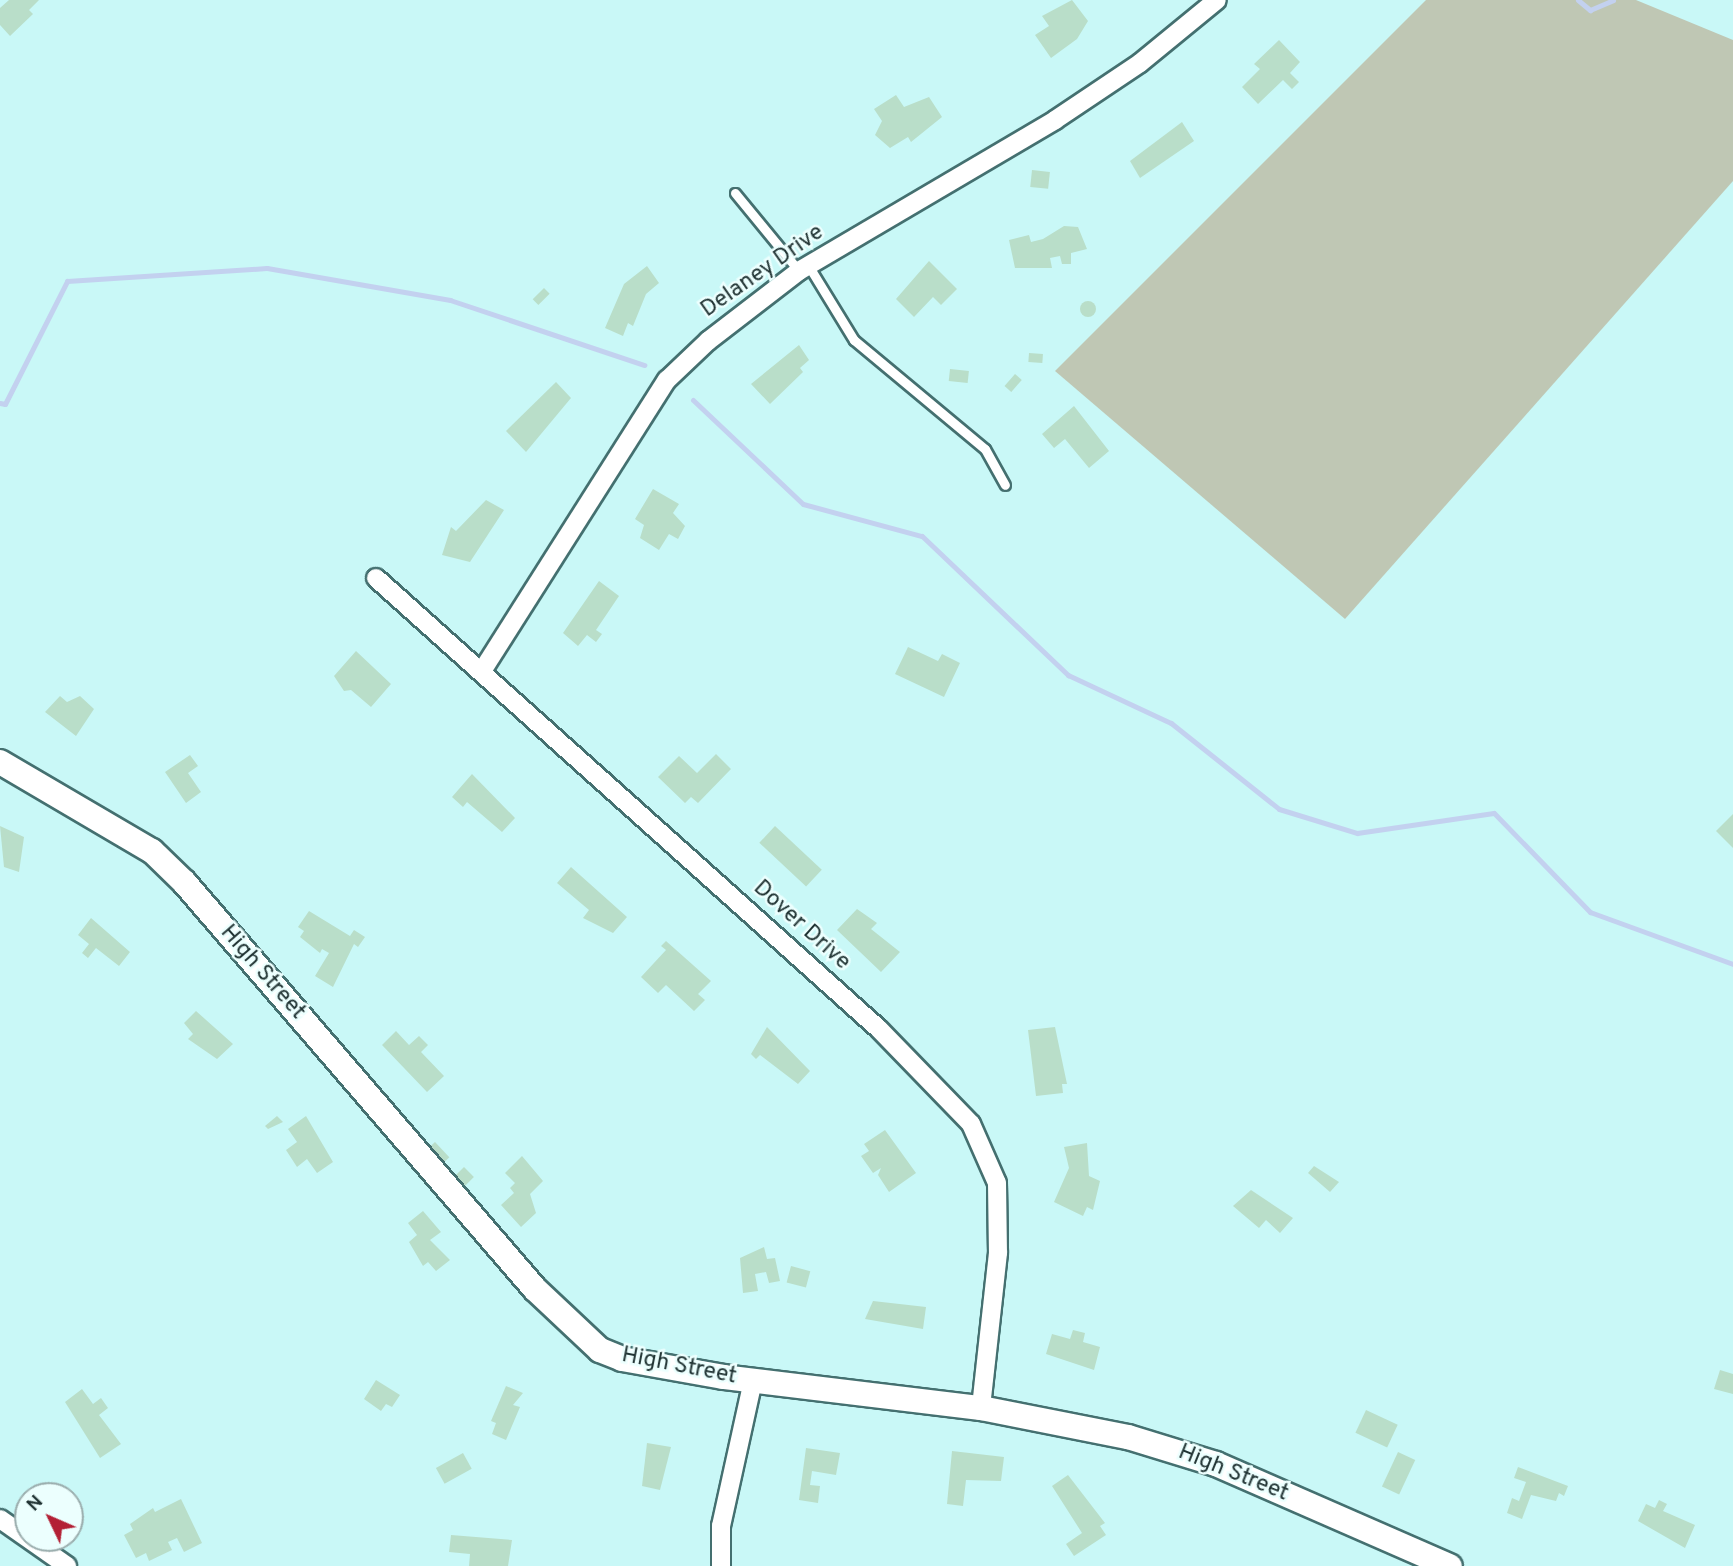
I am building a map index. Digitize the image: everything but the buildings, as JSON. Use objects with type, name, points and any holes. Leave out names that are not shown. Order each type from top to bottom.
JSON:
[{"type":"street","name":"Delaney Drive","points":[[482,671],[667,380],[803,268],[1055,120],[1140,63],[1217,0]]},
{"type":"street","name":"Dover Drive","points":[[376,578],[879,1029],[971,1124],[997,1183],[998,1253],[981,1408]]},
{"type":"street","name":"High Street","points":[[0,762],[152,851],[184,882],[582,1338],[622,1359],[753,1381],[981,1408],[1128,1437],[1216,1464],[1450,1566]]},
{"type":"street","points":[[721,1566],[722,1527],[753,1381]]},
{"type":"street","points":[[0,1519],[67,1566]]},
{"type":"lane","points":[[735,193],[803,268],[854,340],[985,449],[1004,485]]},
{"type":"green space","points":[[1426,0],[1636,0],[1733,40],[1733,181],[1345,619],[1055,371]]},
{"type":"waterway","points":[[1578,0],[1590,10],[1613,0]]},
{"type":"waterway","points":[[0,403],[5,404],[67,281],[267,268],[450,300],[644,365]]},
{"type":"waterway","points":[[693,400],[803,504],[922,536],[1068,675],[1171,723],[1279,809],[1357,833],[1494,813],[1590,912],[1733,964]]}]
